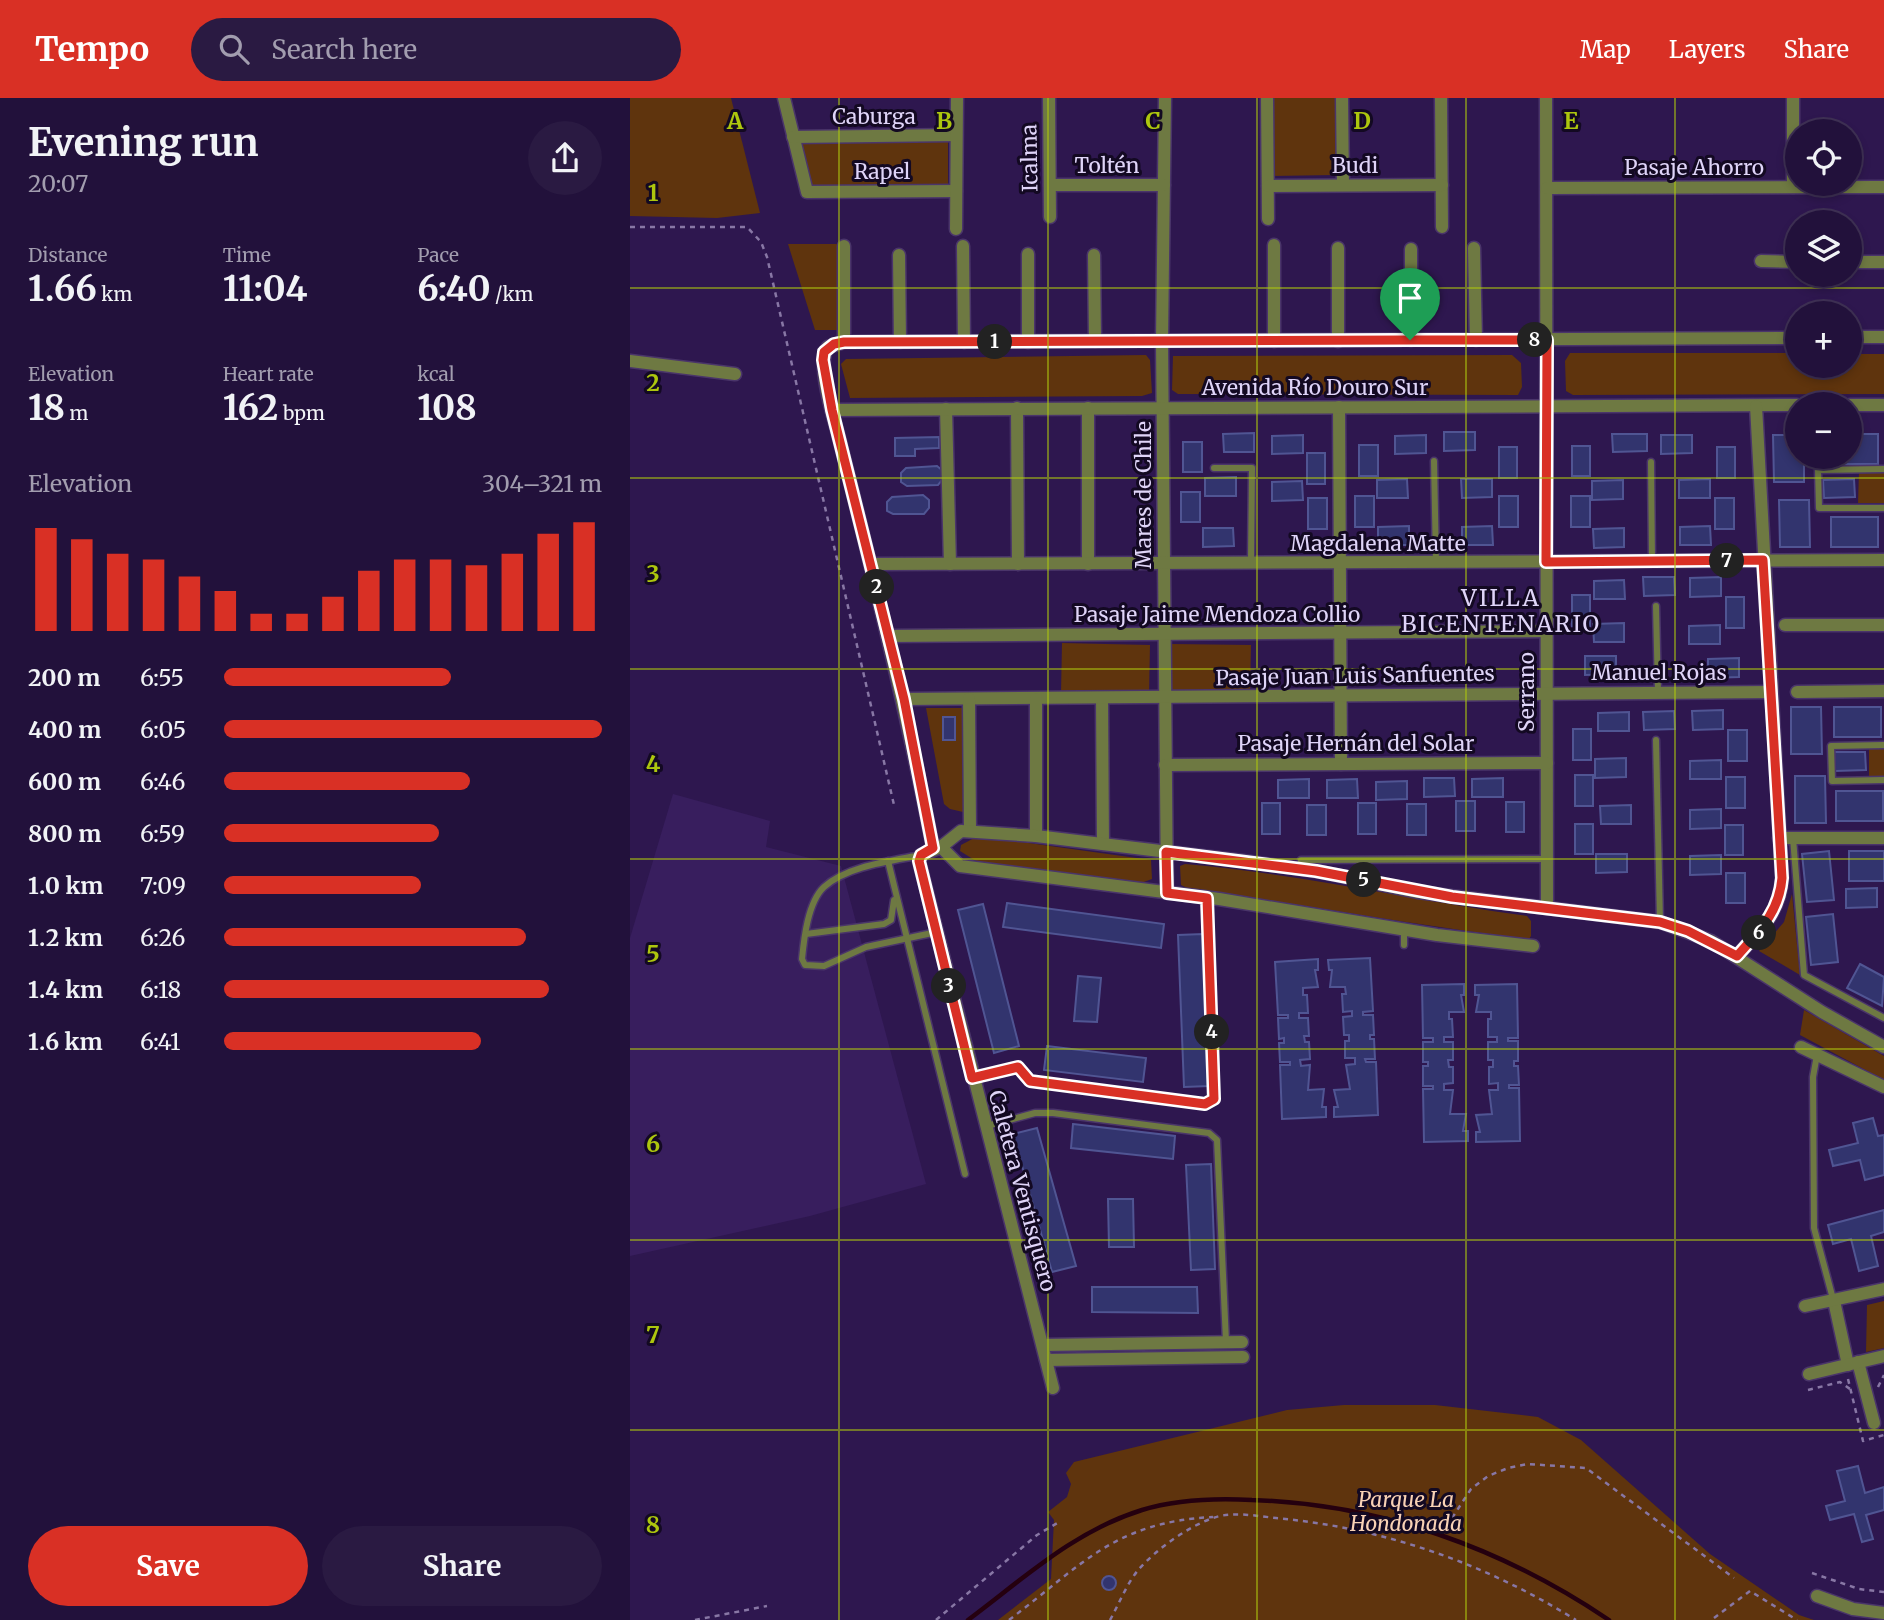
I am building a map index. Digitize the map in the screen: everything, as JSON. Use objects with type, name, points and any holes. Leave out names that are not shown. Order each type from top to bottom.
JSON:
[{"type":"street","points":[[784,98],[793,136]]},
{"type":"street","points":[[956,229],[957,98]]},
{"type":"street","name":"Icalma","points":[[1049,98],[1050,217]]},
{"type":"street","name":"Mares de Chile","points":[[1165,98],[1162,341],[1163,697],[1167,893]]},
{"type":"street","points":[[1267,98],[1268,219]]},
{"type":"street","points":[[1342,98],[1343,185]]},
{"type":"street","points":[[1441,98],[1442,227]]},
{"type":"street","name":"Serrano","points":[[1546,98],[1547,908]]},
{"type":"street","points":[[1793,98],[1793,119]]},
{"type":"street","name":"Caburga","points":[[793,136],[956,135]]},
{"type":"street","name":"Rapel","points":[[793,136],[807,192],[956,191]]},
{"type":"street","name":"Toltén","points":[[1050,185],[1164,185]]},
{"type":"street","name":"Budi","points":[[1268,186],[1442,185]]},
{"type":"street","name":"Pasaje Ahorro","points":[[1547,188],[1785,187]]},
{"type":"street","name":"Pasaje Ahorro","points":[[1862,187],[1884,187]]},
{"type":"street","points":[[1274,245],[1274,341]]},
{"type":"street","points":[[844,246],[844,342]]},
{"type":"street","points":[[963,246],[964,342]]},
{"type":"street","points":[[1338,248],[1338,341]]},
{"type":"street","points":[[1410,248],[1410,340]]},
{"type":"street","points":[[1475,248],[1476,340]]},
{"type":"street","points":[[1028,254],[1028,342]]},
{"type":"street","points":[[899,255],[900,342]]},
{"type":"street","points":[[1094,255],[1095,341]]},
{"type":"street","points":[[1760,261],[1785,262]]},
{"type":"street","points":[[1862,262],[1884,262]]},
{"type":"street","points":[[1862,337],[1884,337]]},
{"type":"street","points":[[1533,946],[1207,898],[960,866],[937,848],[872,564],[832,410],[823,360],[828,347],[844,342],[1785,338]]},
{"type":"street","points":[[630,361],[734,374]]},
{"type":"street","points":[[1737,956],[1764,926],[1778,904],[1782,878],[1756,405]]},
{"type":"street","name":"Avenida Río Douro Sur","points":[[832,410],[1785,405]]},
{"type":"street","points":[[1862,405],[1884,405]]},
{"type":"street","points":[[1339,407],[1341,764]]},
{"type":"street","points":[[1017,408],[1018,564]]},
{"type":"street","points":[[1088,408],[1088,564]]},
{"type":"street","points":[[946,409],[950,564]]},
{"type":"street","name":"Magdalena Matte","points":[[872,564],[1884,560]]},
{"type":"street","points":[[1785,625],[1884,625]]},
{"type":"street","name":"Pasaje Jaime Mendoza Collio","points":[[888,636],[1547,631]]},
{"type":"street","points":[[1797,692],[1884,691]]},
{"type":"street","name":"Manuel Rojas","points":[[1547,692],[1771,692]]},
{"type":"street","name":"Pasaje Juan Luis Sanfuentes","points":[[904,699],[1547,692]]},
{"type":"street","points":[[1102,698],[1103,844]]},
{"type":"street","points":[[969,699],[970,829]]},
{"type":"street","points":[[1036,699],[1036,836]]},
{"type":"street","name":"Pasaje Hernán del Solar","points":[[1165,765],[1547,763]]},
{"type":"street","points":[[921,855],[937,848],[954,835],[970,829],[1301,868],[1418,892],[1660,922],[1688,931],[1737,956],[1822,1013],[1884,1047]]},
{"type":"street","points":[[1779,838],[1884,838]]},
{"type":"street","name":"Caletera Ventisquero","points":[[921,855],[919,861],[972,1078],[1053,1388]]},
{"type":"street","points":[[1801,1047],[1884,1087]]},
{"type":"street","points":[[1805,1306],[1884,1289]]},
{"type":"street","points":[[1834,1301],[1874,1423]]},
{"type":"street","points":[[1226,1342],[1226,1357]]},
{"type":"street","points":[[1043,1345],[1242,1342]]},
{"type":"street","points":[[1810,1374],[1884,1356]]},
{"type":"street","points":[[1046,1360],[1243,1357]]},
{"type":"street","points":[[1817,1596],[1853,1609],[1884,1613]]},
{"type":"lane","points":[[1433,461],[1436,563]]},
{"type":"lane","points":[[1651,463],[1651,561]]},
{"type":"lane","points":[[1214,468],[1252,468],[1251,563]]},
{"type":"lane","points":[[1884,469],[1818,470],[1819,508],[1884,508]]},
{"type":"lane","points":[[1656,606],[1658,693]]},
{"type":"lane","points":[[1656,740],[1660,922]]},
{"type":"lane","points":[[1884,745],[1831,746],[1832,780],[1884,780]]},
{"type":"lane","points":[[1793,838],[1804,975],[1884,1018]]},
{"type":"lane","points":[[921,855],[852,872],[824,887],[812,909],[802,958],[806,965],[815,967],[836,962],[866,947],[937,932]]},
{"type":"lane","points":[[1301,868],[1301,860],[1547,859]]},
{"type":"lane","points":[[888,862],[965,1174]]},
{"type":"lane","points":[[806,934],[884,924],[891,920],[895,911],[894,886]]},
{"type":"lane","points":[[972,1078],[1018,1067],[1030,1081],[1205,1104],[1214,1099],[1207,898]]},
{"type":"lane","points":[[1404,929],[1404,945]]},
{"type":"lane","points":[[1817,1055],[1812,1077],[1814,1228],[1834,1301]]},
{"type":"lane","points":[[985,1126],[1035,1113],[1053,1112],[1209,1133],[1217,1140],[1226,1342]]},
{"type":"path","points":[[630,227],[747,227],[761,242],[894,806]]},
{"type":"path","points":[[1881,1396],[1878,1386],[1884,1375]]},
{"type":"path","points":[[1808,1390],[1840,1382],[1850,1389]]},
{"type":"path","points":[[1452,1518],[1471,1489],[1488,1476],[1508,1468],[1528,1464],[1586,1468],[1734,1578]]},
{"type":"path","points":[[1009,1620],[1105,1545],[1147,1527],[1184,1518],[1244,1515],[1307,1521],[1430,1549],[1507,1581],[1576,1620]]},
{"type":"path","points":[[1110,1620],[1145,1564],[1199,1523],[1216,1516]]},
{"type":"path","points":[[936,1620],[1037,1535],[1059,1522]]},
{"type":"path","points":[[1812,1573],[1859,1589],[1884,1592]]},
{"type":"path","points":[[1714,1618],[1750,1591],[1797,1620]]},
{"type":"path","points":[[695,1620],[767,1606]]},
{"type":"shaded area","points":[[673,794],[770,821],[766,847],[841,866],[926,1184],[810,1216],[630,1256],[630,938]]},
{"type":"green space","points":[[630,98],[731,98],[760,213],[717,218],[630,216]]},
{"type":"green space","points":[[1271,98],[1336,98],[1336,175],[1272,176]]},
{"type":"green space","points":[[800,141],[948,141],[948,185],[812,185]]},
{"type":"green space","points":[[788,244],[837,244],[838,330],[815,330]]},
{"type":"green space","points":[[1570,353],[1785,353],[1785,378],[1862,378],[1862,354],[1884,354],[1884,394],[1785,392],[1785,394],[1573,395],[1566,391],[1565,361]]},
{"type":"green space","points":[[1146,355],[1150,360],[1152,393],[1142,396],[850,398],[841,364],[846,359]]},
{"type":"green space","points":[[1512,355],[1521,363],[1522,387],[1518,395],[1178,394],[1172,390],[1173,356]]},
{"type":"green space","points":[[1859,471],[1884,471],[1884,503],[1858,503]]},
{"type":"green space","points":[[1062,643],[1150,645],[1149,695],[1061,693]]},
{"type":"green space","points":[[1172,644],[1251,645],[1250,694],[1171,693]]},
{"type":"green space","points":[[926,708],[964,708],[963,812],[950,809],[944,804]]},
{"type":"green space","points":[[1869,748],[1884,748],[1884,776],[1869,776]]},
{"type":"green space","points":[[978,836],[1151,860],[1152,879],[1141,883],[976,861],[960,851],[961,845]]},
{"type":"green space","points":[[1185,864],[1271,874],[1527,916],[1531,921],[1531,936],[1529,939],[1486,933],[1187,888],[1181,885],[1180,866]]},
{"type":"green space","points":[[1792,894],[1800,975],[1759,951],[1784,922]]},
{"type":"green space","points":[[1804,1010],[1884,1056],[1884,1080],[1800,1035]]},
{"type":"green space","points":[[1884,1301],[1884,1348],[1866,1352],[1867,1305]]},
{"type":"green space","name":"Parque La Hondonada","points":[[1344,1405],[1435,1405],[1538,1417],[1581,1440],[1710,1554],[1799,1615],[1814,1620],[998,1620],[1051,1579],[1054,1520],[1048,1512],[1067,1497],[1071,1484],[1066,1473],[1074,1462],[1287,1410]]},
{"type":"building","points":[[1444,432],[1475,432],[1475,450],[1444,451]]},
{"type":"building","points":[[1254,433],[1254,452],[1224,452],[1223,434]]},
{"type":"building","points":[[1612,434],[1647,434],[1647,451],[1613,452]]},
{"type":"building","points":[[1862,434],[1878,434],[1878,464],[1862,464]]},
{"type":"building","points":[[1303,435],[1303,453],[1272,454],[1272,436]]},
{"type":"building","points":[[1426,435],[1426,453],[1395,454],[1395,436]]},
{"type":"building","points":[[1661,435],[1692,435],[1692,453],[1661,454]]},
{"type":"building","points":[[1773,435],[1785,435],[1785,469],[1804,469],[1804,482],[1774,482]]},
{"type":"building","points":[[939,437],[939,448],[915,449],[915,456],[895,456],[895,438]]},
{"type":"building","points":[[1183,442],[1202,442],[1202,472],[1183,472]]},
{"type":"building","points":[[1359,445],[1378,445],[1378,476],[1359,476]]},
{"type":"building","points":[[1572,446],[1590,446],[1590,476],[1572,476]]},
{"type":"building","points":[[1499,447],[1517,447],[1517,478],[1499,478]]},
{"type":"building","points":[[1717,447],[1735,447],[1735,478],[1717,478]]},
{"type":"building","points":[[1307,453],[1325,453],[1325,484],[1307,484]]},
{"type":"building","points":[[937,466],[943,471],[943,479],[938,485],[907,486],[901,482],[901,473],[906,468]]},
{"type":"building","points":[[1236,477],[1236,496],[1205,496],[1205,478]]},
{"type":"building","points":[[1407,479],[1408,498],[1377,498],[1377,480]]},
{"type":"building","points":[[1461,479],[1492,479],[1492,497],[1462,498]]},
{"type":"building","points":[[1710,479],[1710,498],[1679,498],[1679,480]]},
{"type":"building","points":[[1854,479],[1855,497],[1824,498],[1823,480]]},
{"type":"building","points":[[1623,480],[1623,499],[1592,500],[1592,481]]},
{"type":"building","points":[[1302,481],[1303,500],[1272,501],[1272,482]]},
{"type":"building","points":[[1181,492],[1200,492],[1200,522],[1181,522]]},
{"type":"building","points":[[923,495],[929,500],[929,508],[924,514],[893,514],[887,511],[887,502],[892,497]]},
{"type":"building","points":[[1355,496],[1374,496],[1374,527],[1355,527]]},
{"type":"building","points":[[1499,496],[1518,496],[1518,527],[1499,527]]},
{"type":"building","points":[[1571,496],[1590,496],[1590,527],[1571,527]]},
{"type":"building","points":[[1308,498],[1327,498],[1327,529],[1308,529]]},
{"type":"building","points":[[1715,498],[1734,498],[1734,529],[1715,529]]},
{"type":"building","points":[[1779,500],[1809,500],[1810,547],[1780,547]]},
{"type":"building","points":[[1831,517],[1878,517],[1878,547],[1831,547]]},
{"type":"building","points":[[1409,526],[1409,545],[1378,545],[1378,527]]},
{"type":"building","points":[[1492,526],[1493,545],[1462,545],[1462,527]]},
{"type":"building","points":[[1710,526],[1711,545],[1680,545],[1680,527]]},
{"type":"building","points":[[1203,528],[1233,528],[1234,546],[1203,547]]},
{"type":"building","points":[[1624,528],[1624,547],[1594,548],[1593,529]]},
{"type":"building","points":[[1643,577],[1674,577],[1675,595],[1644,596]]},
{"type":"building","points":[[1721,577],[1721,596],[1690,597],[1690,578]]},
{"type":"building","points":[[1624,580],[1625,599],[1594,599],[1594,581]]},
{"type":"building","points":[[1572,595],[1590,595],[1590,626],[1572,626]]},
{"type":"building","points":[[1726,597],[1744,597],[1744,628],[1726,628]]},
{"type":"building","points":[[1624,623],[1624,642],[1594,642],[1593,624]]},
{"type":"building","points":[[1720,625],[1720,644],[1689,644],[1689,626]]},
{"type":"building","points":[[1585,656],[1616,656],[1616,674],[1585,675]]},
{"type":"building","points":[[1739,658],[1739,677],[1708,678],[1708,659]]},
{"type":"building","points":[[1791,707],[1821,707],[1822,754],[1791,754]]},
{"type":"building","points":[[1834,707],[1881,707],[1881,737],[1834,737]]},
{"type":"building","points":[[1723,710],[1723,729],[1693,730],[1692,711]]},
{"type":"building","points":[[1674,711],[1675,729],[1644,730],[1643,712]]},
{"type":"building","points":[[1629,712],[1629,731],[1598,731],[1598,713]]},
{"type":"building","points":[[943,717],[955,717],[955,740],[943,740]]},
{"type":"building","points":[[1573,729],[1591,729],[1591,760],[1573,760]]},
{"type":"building","points":[[1728,730],[1747,730],[1747,761],[1728,761]]},
{"type":"building","points":[[1834,752],[1865,752],[1866,770],[1835,771]]},
{"type":"building","points":[[1626,758],[1626,777],[1595,778],[1595,759]]},
{"type":"building","points":[[1721,760],[1721,779],[1690,779],[1690,761]]},
{"type":"building","points":[[1575,775],[1593,775],[1593,806],[1575,806]]},
{"type":"building","points":[[1795,776],[1825,776],[1826,823],[1795,823]]},
{"type":"building","points":[[1726,777],[1745,777],[1745,808],[1726,808]]},
{"type":"building","points":[[1424,778],[1454,778],[1455,796],[1424,797]]},
{"type":"building","points":[[1503,778],[1503,797],[1472,797],[1472,779]]},
{"type":"building","points":[[1309,779],[1309,798],[1278,798],[1278,780]]},
{"type":"building","points":[[1357,779],[1358,798],[1327,798],[1327,780]]},
{"type":"building","points":[[1407,781],[1407,799],[1376,800],[1376,782]]},
{"type":"building","points":[[1836,791],[1883,791],[1883,821],[1836,821]]},
{"type":"building","points":[[1456,801],[1475,801],[1475,831],[1456,831]]},
{"type":"building","points":[[1506,802],[1524,802],[1524,832],[1506,832]]},
{"type":"building","points":[[1262,803],[1280,803],[1280,834],[1262,834]]},
{"type":"building","points":[[1358,803],[1376,803],[1376,834],[1358,834]]},
{"type":"building","points":[[1407,804],[1426,804],[1426,835],[1407,835]]},
{"type":"building","points":[[1307,805],[1326,805],[1326,835],[1307,835]]},
{"type":"building","points":[[1631,805],[1631,824],[1601,824],[1600,806]]},
{"type":"building","points":[[1721,809],[1721,828],[1690,829],[1690,810]]},
{"type":"building","points":[[1575,824],[1593,824],[1593,854],[1575,854]]},
{"type":"building","points":[[1725,825],[1743,825],[1743,855],[1725,855]]},
{"type":"building","points":[[1829,851],[1834,900],[1807,902],[1802,854]]},
{"type":"building","points":[[1849,851],[1884,851],[1884,881],[1849,881]]},
{"type":"building","points":[[1596,854],[1627,854],[1627,872],[1596,873]]},
{"type":"building","points":[[1721,855],[1721,874],[1690,875],[1690,856]]},
{"type":"building","points":[[1726,873],[1745,873],[1745,903],[1726,903]]},
{"type":"building","points":[[1877,888],[1877,907],[1846,908],[1846,889]]},
{"type":"building","points":[[1007,903],[1164,924],[1161,948],[1003,927]]},
{"type":"building","points":[[983,904],[1019,1046],[994,1053],[958,910]]},
{"type":"building","points":[[1833,914],[1838,962],[1811,965],[1806,917]]},
{"type":"building","points":[[1203,934],[1209,1086],[1184,1087],[1178,935]]},
{"type":"building","points":[[1370,958],[1373,1011],[1363,1012],[1363,1015],[1373,1015],[1374,1035],[1370,1035],[1370,1039],[1374,1039],[1375,1059],[1365,1059],[1366,1062],[1376,1062],[1378,1115],[1334,1117],[1334,1107],[1338,1107],[1334,1090],[1350,1089],[1346,1065],[1355,1064],[1355,1058],[1345,1058],[1345,1041],[1349,1041],[1349,1035],[1344,1035],[1343,1017],[1352,1016],[1352,1011],[1343,1012],[1342,994],[1346,994],[1345,987],[1330,987],[1332,970],[1329,970],[1328,960]]},
{"type":"building","points":[[1318,959],[1318,970],[1315,970],[1318,987],[1303,988],[1303,995],[1307,995],[1308,1013],[1299,1013],[1299,1018],[1308,1018],[1309,1036],[1304,1036],[1305,1042],[1309,1042],[1310,1059],[1300,1060],[1301,1066],[1310,1065],[1308,1090],[1324,1089],[1322,1107],[1326,1107],[1326,1117],[1282,1119],[1280,1065],[1290,1065],[1290,1062],[1280,1062],[1279,1043],[1284,1043],[1284,1038],[1279,1039],[1278,1018],[1288,1018],[1288,1015],[1278,1015],[1275,962]]},
{"type":"building","points":[[1860,964],[1884,977],[1882,1006],[1847,988]]},
{"type":"building","points":[[1078,976],[1101,978],[1097,1022],[1074,1021]]},
{"type":"building","points":[[1464,984],[1464,995],[1461,995],[1464,1012],[1449,1012],[1453,1037],[1444,1037],[1444,1042],[1453,1042],[1453,1060],[1448,1060],[1449,1067],[1453,1067],[1453,1083],[1444,1084],[1444,1090],[1453,1090],[1450,1114],[1466,1114],[1463,1131],[1468,1131],[1468,1141],[1424,1142],[1423,1089],[1433,1089],[1433,1086],[1423,1086],[1423,1066],[1428,1066],[1428,1062],[1423,1062],[1423,1042],[1433,1042],[1433,1038],[1423,1038],[1422,985]]},
{"type":"building","points":[[1517,984],[1518,1038],[1508,1038],[1508,1041],[1518,1041],[1518,1061],[1514,1061],[1514,1066],[1518,1066],[1519,1085],[1509,1085],[1509,1088],[1519,1088],[1520,1141],[1476,1142],[1476,1132],[1480,1132],[1476,1115],[1492,1114],[1489,1090],[1498,1090],[1498,1083],[1489,1084],[1489,1067],[1493,1067],[1493,1060],[1488,1060],[1488,1042],[1497,1042],[1497,1037],[1488,1037],[1488,1019],[1491,1019],[1491,1012],[1476,1012],[1479,995],[1475,995],[1475,985]]},
{"type":"building","points":[[1047,1046],[1146,1058],[1143,1082],[1044,1070]]},
{"type":"building","points":[[1873,1118],[1878,1136],[1884,1135],[1884,1175],[1865,1180],[1860,1160],[1833,1166],[1829,1150],[1858,1143],[1853,1123]]},
{"type":"building","points":[[1073,1124],[1175,1136],[1173,1159],[1071,1148]]},
{"type":"building","points":[[1037,1128],[1076,1266],[1052,1272],[1013,1134]]},
{"type":"building","points":[[1211,1164],[1215,1269],[1191,1270],[1186,1165]]},
{"type":"building","points":[[1108,1199],[1133,1199],[1134,1247],[1109,1247]]},
{"type":"building","points":[[1884,1210],[1884,1232],[1871,1236],[1878,1266],[1859,1271],[1851,1239],[1833,1244],[1828,1225]]},
{"type":"building","points":[[1092,1287],[1197,1287],[1198,1313],[1092,1312]]},
{"type":"building","points":[[1858,1466],[1865,1493],[1884,1487],[1884,1510],[1866,1515],[1873,1539],[1862,1542],[1854,1514],[1830,1520],[1826,1506],[1845,1501],[1837,1471]]},
{"type":"building","points":[[1106,1576],[1112,1576],[1116,1583],[1112,1590],[1106,1590],[1102,1586],[1102,1580]]},
{"type":"waterway","points":[[968,1620],[1072,1543],[1117,1519],[1169,1504],[1224,1499],[1300,1503],[1347,1510],[1439,1534],[1526,1571],[1609,1620]]},
{"type":"district","name":"VILLA BICENTENARIO","points":[[1501,611]]},
{"type":"route","points":[[1410,340],[1547,340],[1546,562],[1763,560],[1782,878],[1778,904],[1772,916],[1737,956],[1711,941],[1660,922],[1452,897],[1316,871],[1166,852],[1167,893],[1207,898],[1214,1099],[1205,1104],[1030,1081],[1018,1067],[972,1078],[919,861],[921,855],[933,848],[904,699],[832,410],[824,352],[834,344],[844,342],[1410,340]]}]
